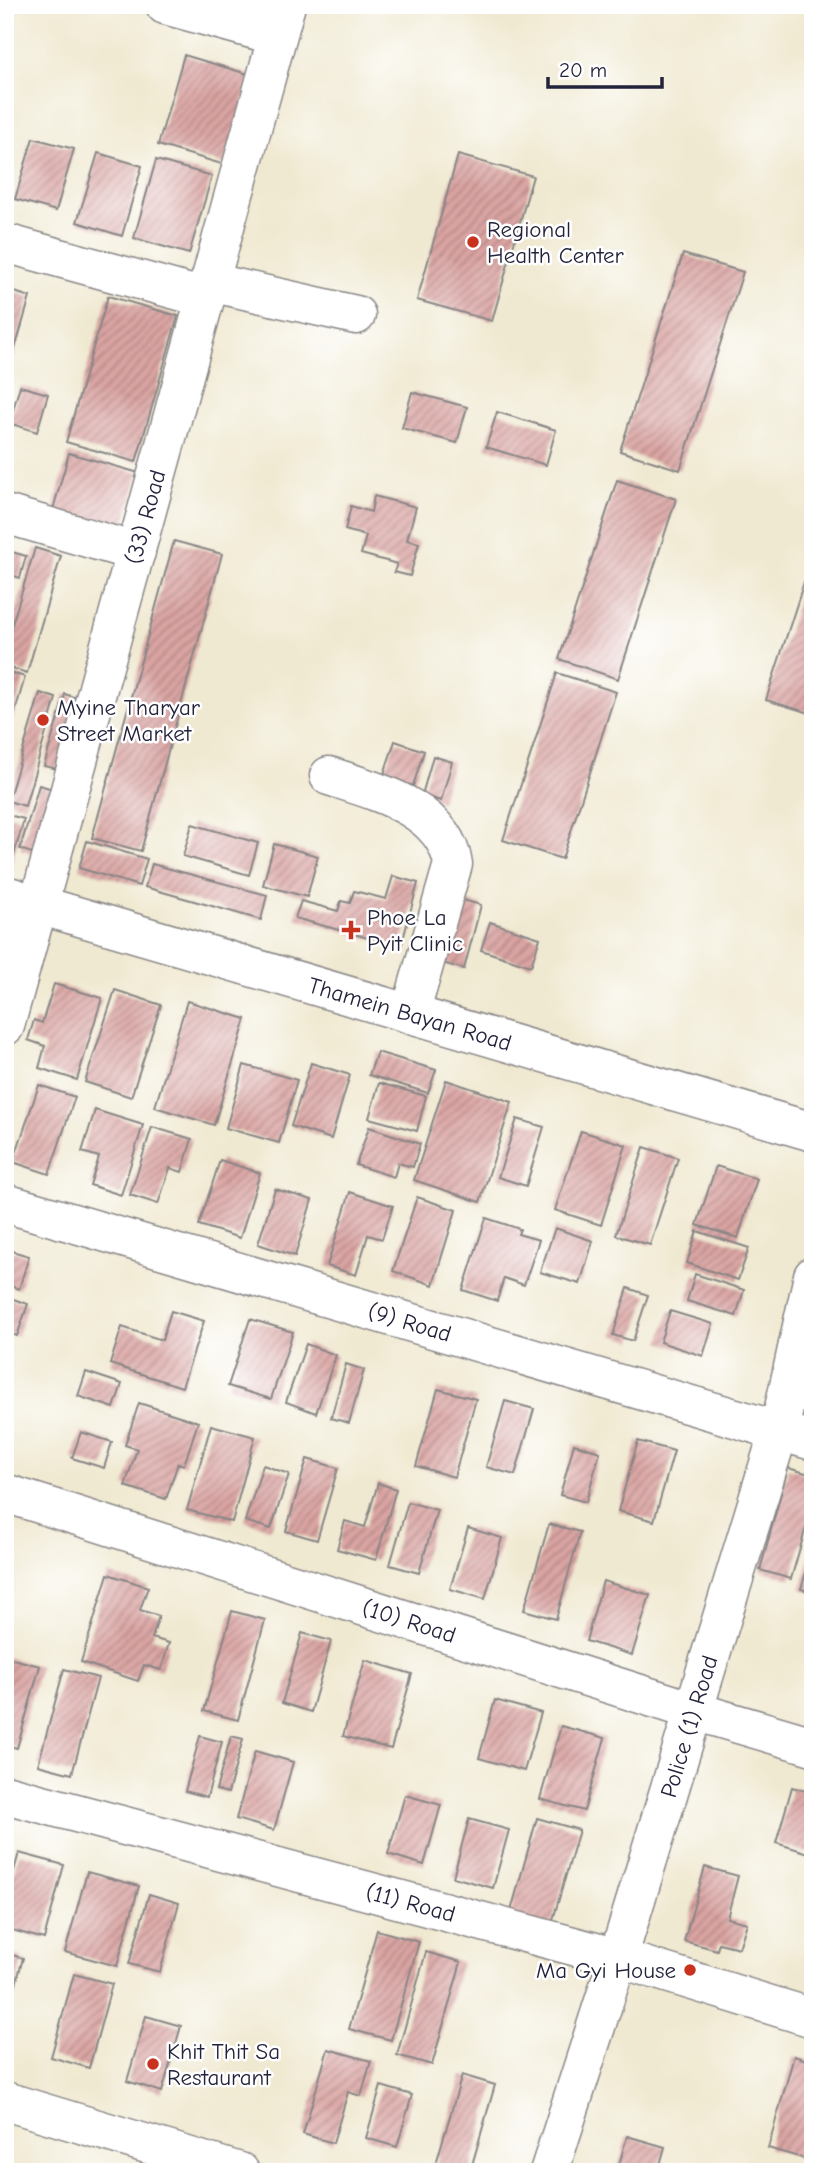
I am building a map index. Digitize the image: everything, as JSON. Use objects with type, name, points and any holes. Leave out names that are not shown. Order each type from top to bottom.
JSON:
[{"type":"street","points":[[165,5],[282,21]]},
{"type":"street","name":"(33) Road","points":[[5,1026],[21,900],[136,551],[282,21]]},
{"type":"street","points":[[5,243],[207,290],[356,316]]},
{"type":"street","points":[[5,514],[136,551]]},
{"type":"street","points":[[329,776],[382,794],[410,807],[430,823],[450,849],[453,864],[410,1014]]},
{"type":"street","name":"Thamein Bayan Road","points":[[21,900],[813,1132]]},
{"type":"street","name":"(9) Road","points":[[5,1203],[796,1436]]},
{"type":"street","name":"Police (1) Road","points":[[549,2172],[694,1711],[796,1436],[813,1276]]},
{"type":"street","name":"(10) Road","points":[[5,1493],[694,1711],[813,1745]]},
{"type":"street","name":"(11) Road","points":[[5,1794],[618,1958],[813,2018]]},
{"type":"street","points":[[5,2101],[240,2172]]},
{"type":"building","points":[[184,55],[251,75],[225,165],[158,145]]},
{"type":"building","points":[[33,138],[74,149],[56,211],[15,199]]},
{"type":"building","points":[[98,153],[142,166],[122,236],[77,222]]},
{"type":"building","points":[[458,155],[533,176],[492,321],[417,300]]},
{"type":"building","points":[[156,160],[212,176],[189,254],[134,238]]},
{"type":"building","points":[[683,254],[743,272],[680,470],[620,451]]},
{"type":"building","points":[[5,289],[30,297],[6,380],[5,380]]},
{"type":"building","points":[[108,296],[178,316],[136,462],[66,442]]},
{"type":"building","points":[[20,386],[48,394],[37,432],[9,423]]},
{"type":"building","points":[[412,392],[467,407],[457,443],[402,428]]},
{"type":"building","points":[[497,412],[556,430],[546,465],[486,447]]},
{"type":"building","points":[[69,453],[139,473],[122,533],[52,513]]},
{"type":"building","points":[[617,480],[676,499],[618,679],[559,659]]},
{"type":"building","points":[[374,496],[416,507],[407,540],[419,543],[410,576],[394,572],[397,564],[361,554],[366,536],[345,530],[351,506],[371,512]]},
{"type":"building","points":[[174,541],[222,554],[141,851],[92,838]]},
{"type":"building","points":[[35,548],[61,556],[27,673],[5,666],[5,648]]},
{"type":"building","points":[[5,550],[26,556],[20,578],[5,573]]},
{"type":"building","points":[[813,554],[813,714],[766,700]]},
{"type":"building","points":[[5,671],[25,677],[6,743],[5,743]]},
{"type":"building","points":[[557,673],[616,692],[562,859],[503,840]]},
{"type":"building","points":[[40,693],[56,698],[25,806],[8,801]]},
{"type":"building","points":[[65,694],[79,699],[58,769],[44,766]]},
{"type":"building","points":[[395,741],[424,751],[413,786],[383,777]]},
{"type":"building","points":[[433,756],[452,762],[441,801],[422,795]]},
{"type":"building","points":[[39,785],[53,789],[34,854],[20,849]]},
{"type":"building","points":[[5,814],[24,819],[8,877],[5,876]]},
{"type":"building","points":[[192,824],[258,843],[249,875],[183,856]]},
{"type":"building","points":[[87,841],[147,859],[139,886],[79,868]]},
{"type":"building","points":[[274,844],[318,856],[307,897],[263,885]]},
{"type":"building","points":[[152,864],[267,895],[261,920],[145,887]]},
{"type":"building","points":[[393,876],[418,883],[401,947],[295,918],[301,901],[338,911],[341,901],[350,903],[354,891],[386,899]]},
{"type":"building","points":[[448,896],[481,905],[464,969],[431,960]]},
{"type":"building","points":[[490,922],[540,938],[531,966],[481,950]]},
{"type":"building","points":[[54,984],[102,998],[77,1080],[39,1068],[45,1046],[28,1040],[34,1020],[42,1023]]},
{"type":"building","points":[[115,990],[161,1005],[131,1097],[85,1082]]},
{"type":"building","points":[[187,1001],[246,1019],[214,1125],[155,1107]]},
{"type":"building","points":[[377,1052],[436,1070],[428,1093],[369,1075]]},
{"type":"building","points":[[311,1063],[350,1075],[331,1139],[291,1126]]},
{"type":"building","points":[[244,1065],[297,1080],[279,1143],[226,1128]]},
{"type":"building","points":[[446,1080],[512,1102],[480,1202],[414,1180]]},
{"type":"building","points":[[379,1083],[426,1096],[417,1131],[369,1118]]},
{"type":"building","points":[[39,1085],[75,1097],[49,1174],[13,1162]]},
{"type":"building","points":[[95,1110],[143,1125],[121,1195],[90,1185],[99,1157],[82,1152]]},
{"type":"building","points":[[517,1119],[544,1127],[526,1186],[498,1177]]},
{"type":"building","points":[[152,1127],[192,1139],[182,1172],[170,1168],[158,1204],[130,1195]]},
{"type":"building","points":[[369,1127],[420,1144],[413,1167],[398,1163],[394,1177],[356,1165]]},
{"type":"building","points":[[581,1131],[626,1145],[601,1225],[555,1210]]},
{"type":"building","points":[[644,1147],[678,1158],[650,1245],[616,1235]]},
{"type":"building","points":[[220,1160],[260,1173],[240,1238],[199,1225]]},
{"type":"building","points":[[716,1166],[757,1179],[738,1238],[697,1225]]},
{"type":"building","points":[[275,1189],[312,1200],[295,1256],[258,1244]]},
{"type":"building","points":[[350,1192],[393,1206],[382,1239],[368,1235],[356,1275],[327,1266]]},
{"type":"building","points":[[417,1197],[456,1210],[433,1285],[393,1271]]},
{"type":"building","points":[[486,1218],[520,1229],[518,1234],[539,1240],[524,1285],[504,1278],[497,1301],[463,1290]]},
{"type":"building","points":[[555,1228],[593,1241],[580,1284],[540,1272]]},
{"type":"building","points":[[697,1231],[749,1248],[738,1280],[687,1263]]},
{"type":"building","points":[[5,1249],[29,1256],[19,1289],[5,1284]]},
{"type":"building","points":[[695,1274],[744,1290],[736,1316],[687,1301]]},
{"type":"building","points":[[628,1288],[648,1295],[633,1341],[613,1335]]},
{"type":"building","points":[[5,1296],[28,1304],[17,1336],[5,1332]]},
{"type":"building","points":[[171,1311],[204,1321],[182,1387],[110,1364],[122,1327],[162,1340]]},
{"type":"building","points":[[670,1311],[713,1324],[703,1356],[660,1342]]},
{"type":"building","points":[[250,1319],[293,1332],[271,1399],[228,1386]]},
{"type":"building","points":[[306,1344],[336,1355],[316,1413],[286,1402]]},
{"type":"building","points":[[346,1364],[364,1370],[349,1423],[331,1418]]},
{"type":"building","points":[[86,1372],[122,1384],[114,1408],[78,1396]]},
{"type":"building","points":[[438,1389],[476,1399],[454,1477],[416,1466]]},
{"type":"building","points":[[505,1401],[534,1409],[515,1475],[486,1467]]},
{"type":"building","points":[[139,1403],[198,1422],[184,1465],[178,1463],[166,1499],[125,1486],[137,1449],[125,1445]]},
{"type":"building","points":[[211,1425],[255,1437],[232,1522],[187,1510]]},
{"type":"building","points":[[81,1432],[112,1442],[104,1468],[72,1458]]},
{"type":"building","points":[[638,1441],[674,1451],[654,1521],[618,1511]]},
{"type":"building","points":[[574,1444],[600,1452],[586,1502],[560,1495]]},
{"type":"building","points":[[307,1459],[338,1468],[317,1540],[286,1531]]},
{"type":"building","points":[[263,1465],[289,1474],[271,1529],[245,1521]]},
{"type":"building","points":[[788,1468],[813,1475],[813,1503],[791,1579],[760,1570]]},
{"type":"building","points":[[378,1483],[396,1489],[376,1560],[337,1549],[345,1521],[365,1527]]},
{"type":"building","points":[[408,1502],[437,1510],[419,1573],[390,1565]]},
{"type":"building","points":[[549,1524],[580,1532],[556,1619],[524,1610]]},
{"type":"building","points":[[468,1528],[502,1538],[485,1599],[450,1589]]},
{"type":"building","points":[[813,1550],[813,1592],[801,1589]]},
{"type":"building","points":[[108,1574],[148,1587],[140,1610],[159,1616],[152,1638],[169,1643],[161,1670],[144,1665],[138,1681],[81,1662]]},
{"type":"building","points":[[603,1581],[650,1595],[632,1655],[586,1641]]},
{"type":"building","points":[[232,1611],[265,1620],[238,1720],[204,1711]]},
{"type":"building","points":[[302,1633],[331,1641],[311,1712],[282,1703]]},
{"type":"building","points":[[5,1657],[40,1666],[17,1748],[5,1745]]},
{"type":"building","points":[[365,1660],[412,1674],[391,1749],[343,1736]]},
{"type":"building","points":[[64,1669],[98,1678],[72,1774],[38,1765]]},
{"type":"building","points":[[495,1700],[541,1713],[524,1771],[479,1758]]},
{"type":"building","points":[[561,1726],[605,1738],[584,1811],[540,1799]]},
{"type":"building","points":[[200,1736],[222,1742],[207,1797],[185,1791]]},
{"type":"building","points":[[231,1736],[243,1739],[228,1793],[216,1790]]},
{"type":"building","points":[[255,1751],[293,1762],[274,1830],[236,1819]]},
{"type":"building","points":[[792,1787],[813,1793],[812,1854],[776,1843]]},
{"type":"building","points":[[405,1795],[441,1805],[424,1865],[388,1854]]},
{"type":"building","points":[[537,1818],[579,1830],[550,1930],[509,1918]]},
{"type":"building","points":[[469,1819],[509,1830],[493,1888],[453,1877]]},
{"type":"building","points":[[19,1853],[64,1865],[44,1939],[5,1928],[5,1902]]},
{"type":"building","points":[[705,1867],[738,1876],[727,1918],[747,1923],[739,1948],[719,1943],[717,1950],[684,1941]]},
{"type":"building","points":[[87,1872],[139,1886],[117,1966],[65,1952]]},
{"type":"building","points":[[149,1894],[179,1903],[160,1972],[129,1964]]},
{"type":"building","points":[[377,1930],[419,1942],[391,2040],[349,2029]]},
{"type":"building","points":[[426,1952],[461,1962],[432,2065],[397,2055]]},
{"type":"building","points":[[5,1953],[23,1958],[6,2021],[5,2021]]},
{"type":"building","points":[[74,1974],[112,1984],[89,2068],[51,2057]]},
{"type":"building","points":[[146,2016],[181,2026],[162,2092],[127,2081]]},
{"type":"building","points":[[328,2049],[371,2061],[361,2096],[348,2092],[333,2143],[303,2134]]},
{"type":"building","points":[[794,2056],[813,2062],[812,2161],[768,2148]]},
{"type":"building","points":[[462,2075],[495,2085],[470,2172],[451,2172],[435,2167]]},
{"type":"building","points":[[381,2086],[412,2095],[397,2147],[366,2138]]},
{"type":"building","points":[[627,2136],[665,2147],[658,2172],[617,2172]]},
{"type":"place","name":"Regional Health Center","points":[[473,242]]},
{"type":"place","name":"Myine Tharyar Street Market","points":[[43,720]]},
{"type":"place","name":"Phoe La Pyit Clinic","points":[[351,930]]},
{"type":"place","name":"Ma Gyi House","points":[[690,1970]]},
{"type":"place","name":"Khit Thit Sa Restaurant","points":[[153,2064]]}]
